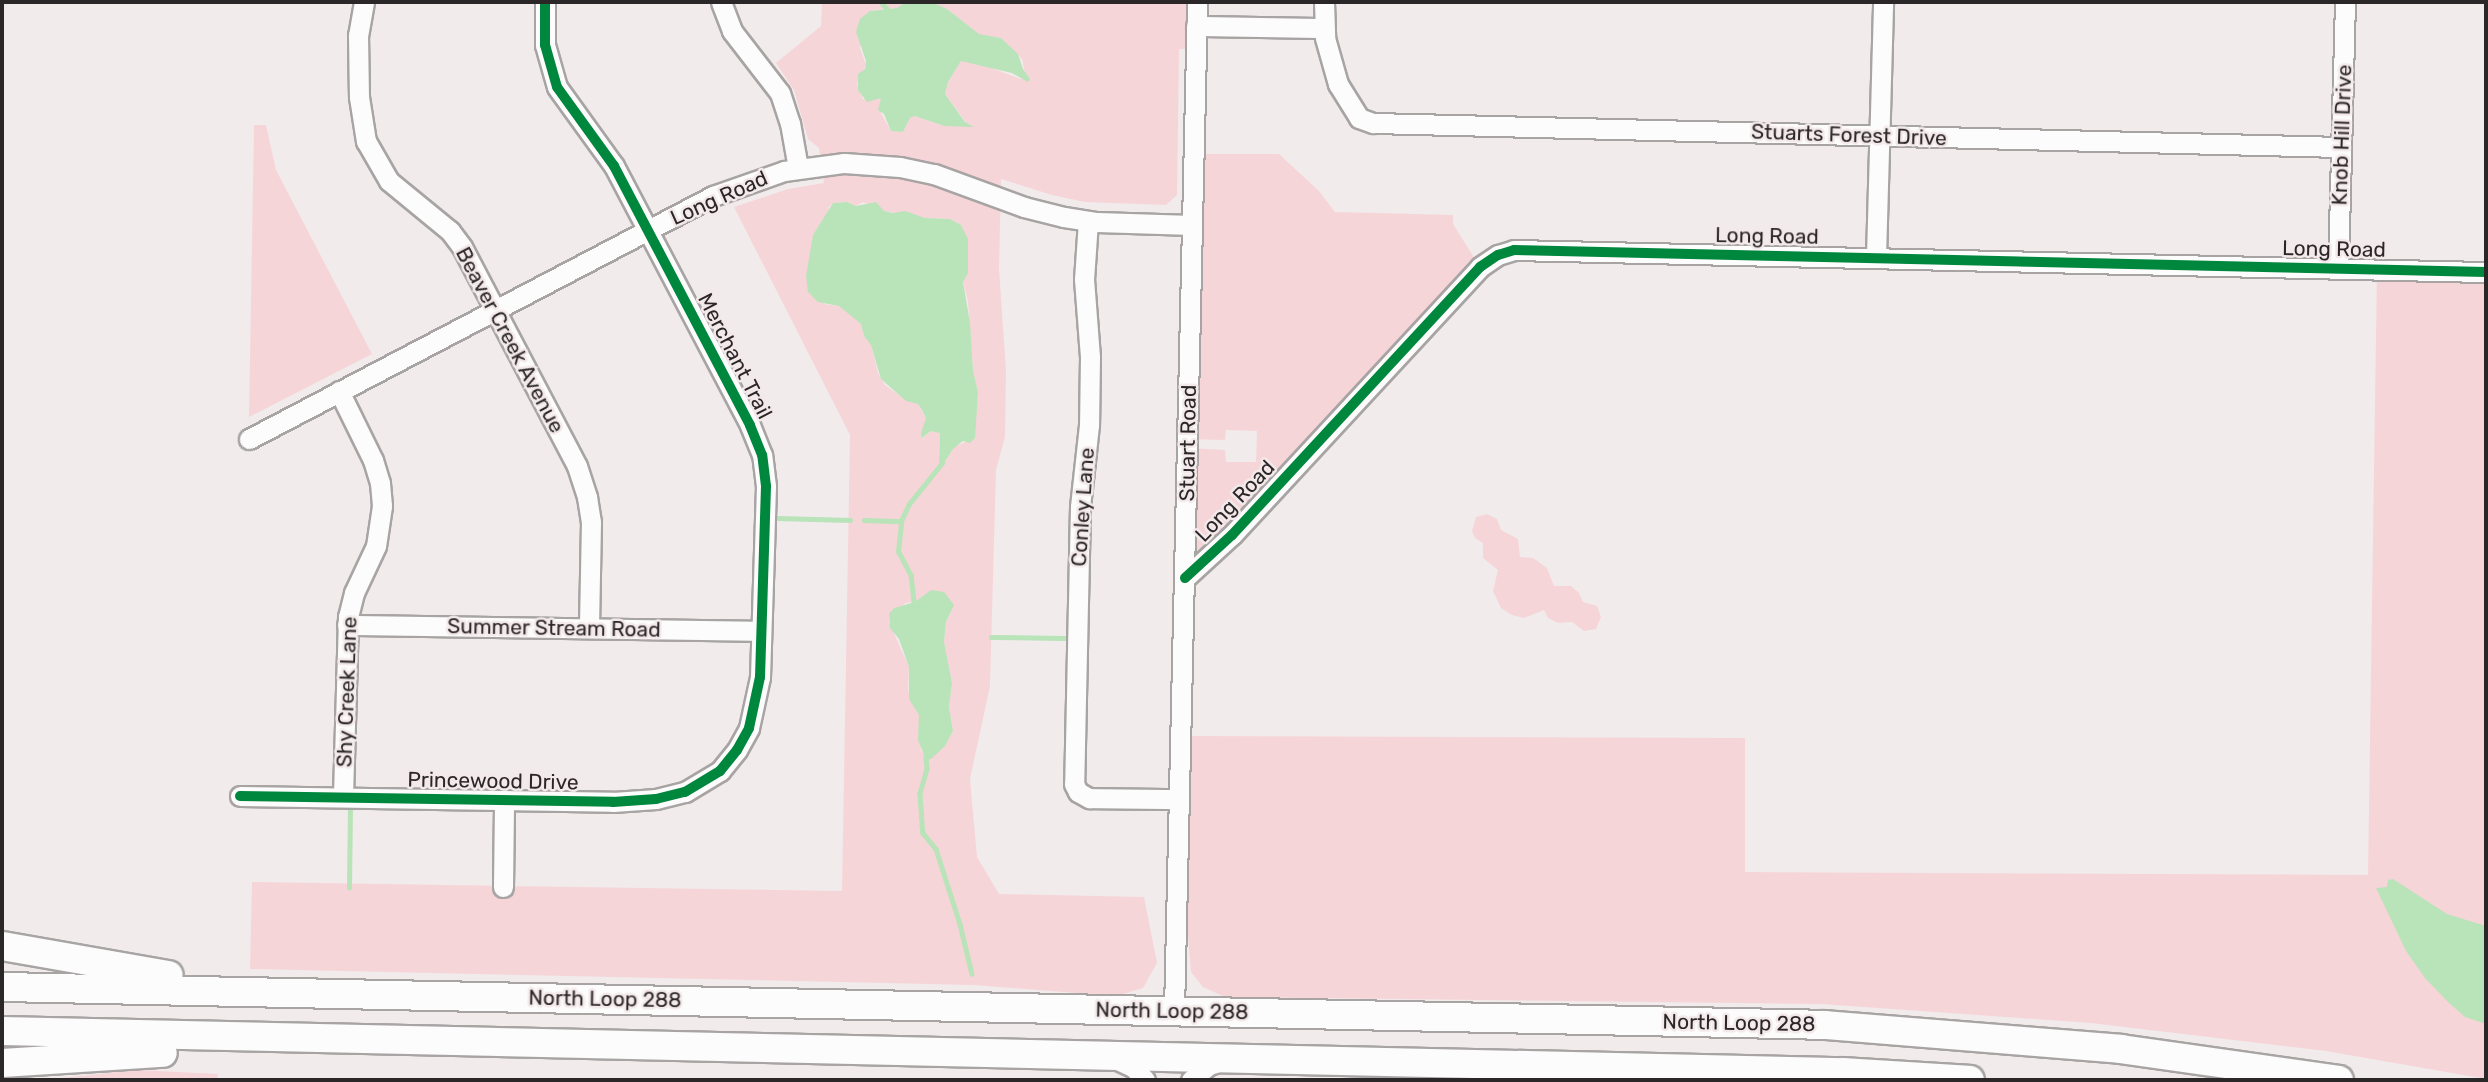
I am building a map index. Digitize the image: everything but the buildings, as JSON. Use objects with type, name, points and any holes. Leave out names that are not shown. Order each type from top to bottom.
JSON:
[{"type":"highway","points":[[2,946],[133,970],[261,987],[352,994]]},
{"type":"highway","name":"North Loop 288","points":[[2,987],[1825,1025],[2121,1048],[2339,1080]]},
{"type":"highway","points":[[2,1031],[1844,1072],[1970,1080]]},
{"type":"highway","points":[[2,1063],[146,1053],[408,1052],[515,1043]]},
{"type":"street","name":"Beaver Creek Avenue","points":[[364,2],[358,35],[359,97],[369,149],[389,181],[456,239],[495,309],[584,484],[591,522],[589,628]]},
{"type":"street","name":"Merchant Trail","points":[[545,2],[545,46],[557,87],[609,157],[750,425],[762,455],[766,486],[757,704],[745,736],[732,757]]},
{"type":"street","points":[[721,2],[732,31],[779,93],[790,123],[799,168]]},
{"type":"street","name":"Stuart Road","points":[[1174,1011],[1196,2]]},
{"type":"street","points":[[1196,26],[1323,28],[1324,2]]},
{"type":"street","points":[[1876,257],[1883,2]]},
{"type":"street","name":"Knob Hill Drive","points":[[2338,268],[2345,2]]},
{"type":"street","name":"Stuarts Forest Drive","points":[[1323,28],[1338,84],[1359,118],[1373,123],[2341,147]]},
{"type":"street","name":"Long Road","points":[[249,439],[728,189],[799,168],[844,163],[900,167],[934,174],[1036,211],[1088,221],[1192,225]]},
{"type":"street","name":"Conley Lane","points":[[1088,221],[1084,279],[1090,357],[1088,425],[1080,507],[1074,784],[1078,792],[1098,799],[1177,799]]},
{"type":"street","name":"Long Road","points":[[1185,578],[1232,535],[1480,267],[1498,255],[1520,249],[2486,272]]},
{"type":"street","name":"Shy Creek Lane","points":[[339,391],[373,460],[380,483],[382,506],[379,537],[352,599],[347,625],[343,797]]},
{"type":"street","name":"Summer Stream Road","points":[[347,625],[761,631]]},
{"type":"street","name":"Princewood Drive","points":[[240,796],[612,802],[656,799],[685,792],[703,783],[732,757]]},
{"type":"street","points":[[503,887],[504,800]]},
{"type":"street","points":[[1108,1056],[1134,1069],[1145,1080]]},
{"type":"street","points":[[1191,1080],[1209,1065],[1229,1059]]},
{"type":"shaded area","points":[[822,2],[906,2],[897,8],[874,10],[867,14],[860,48],[866,65],[857,84],[863,99],[881,97],[881,113],[891,131],[903,132],[910,118],[915,116],[944,126],[968,125],[945,94],[948,82],[961,61],[973,61],[1021,79],[1025,73],[1022,59],[1001,38],[980,35],[947,9],[932,2],[1197,2],[1196,49],[1179,49],[1177,195],[1166,205],[1085,202],[1001,179],[999,269],[1006,371],[1005,437],[996,470],[990,686],[970,779],[977,857],[999,894],[1144,897],[1157,963],[1143,988],[1116,996],[973,985],[250,969],[252,882],[842,891],[850,435],[734,207],[788,189],[824,183],[819,148],[808,139],[794,90],[776,63],[821,26]],"holes":[[[847,202],[856,206],[863,202],[884,211],[925,218],[950,219],[961,225],[968,245],[968,268],[963,281],[968,302],[973,371],[978,392],[975,421],[967,441],[953,448],[945,462],[939,463],[940,432],[931,431],[923,438],[926,418],[918,404],[906,400],[885,385],[878,373],[871,344],[864,336],[861,324],[840,306],[824,304],[807,269],[812,254],[813,235],[827,217],[829,207],[833,203]],[[931,590],[951,612],[946,622],[944,642],[952,683],[949,707],[953,731],[945,746],[933,755],[921,751],[919,715],[908,690],[909,667],[889,622],[889,615],[906,603],[921,600]]]},
{"type":"shaded area","points":[[906,2],[932,2],[947,9],[979,34],[1001,38],[1018,54],[1030,79],[1028,82],[1012,73],[961,61],[948,82],[945,94],[965,122],[974,127],[944,126],[915,116],[910,118],[903,132],[891,131],[884,114],[878,110],[881,98],[867,102],[858,90],[858,74],[865,69],[866,61],[856,32],[860,19],[870,11],[897,8]]},
{"type":"shaded area","points":[[254,125],[266,125],[276,170],[372,354],[249,417]]},
{"type":"shaded area","points":[[1193,154],[1279,154],[1319,191],[1335,212],[1453,215],[1453,224],[1480,267],[1185,578],[1188,448],[1225,450],[1226,462],[1256,462],[1257,431],[1226,430],[1225,440],[1188,439]]},
{"type":"shaded area","points":[[847,202],[856,206],[876,202],[884,211],[905,211],[925,218],[950,219],[961,225],[968,239],[968,273],[963,282],[970,323],[973,371],[978,392],[975,438],[970,443],[963,441],[953,449],[942,466],[939,463],[940,433],[931,431],[922,438],[926,418],[922,410],[918,404],[906,401],[881,379],[871,345],[864,336],[861,324],[839,306],[818,302],[808,292],[806,276],[813,235],[833,203]]},
{"type":"shaded area","points":[[2377,269],[2486,272],[2486,1079],[2326,1051],[2091,1023],[1821,1004],[1225,997],[1203,987],[1191,972],[1177,799],[1181,736],[1745,738],[1745,872],[2368,875]]},
{"type":"shaded area","points":[[1487,514],[1497,519],[1501,530],[1518,539],[1520,557],[1533,558],[1547,568],[1554,586],[1571,586],[1579,593],[1583,602],[1597,606],[1601,617],[1596,629],[1584,631],[1572,622],[1558,623],[1548,618],[1544,610],[1524,618],[1501,608],[1493,591],[1498,570],[1483,558],[1483,543],[1475,538],[1472,531],[1476,517]]},
{"type":"shaded area","points":[[931,590],[944,592],[954,605],[946,622],[944,642],[952,683],[949,707],[953,731],[945,746],[931,759],[926,760],[918,740],[919,715],[909,699],[909,667],[899,639],[890,628],[889,614],[894,608],[915,602]]},
{"type":"shaded area","points":[[2393,879],[2447,914],[2486,926],[2486,1024],[2465,1017],[2448,1002],[2425,978],[2406,951],[2376,888],[2387,887],[2388,880]]},
{"type":"shaded area","points":[[137,1070],[218,1074],[217,1080],[42,1080]]},
{"type":"waterway","points":[[881,2],[889,11]]},
{"type":"waterway","points":[[914,607],[911,576],[898,552],[901,521],[909,504],[942,463]]},
{"type":"waterway","points":[[778,518],[850,520]]},
{"type":"waterway","points":[[864,520],[901,521]]},
{"type":"waterway","points":[[991,637],[1064,638]]},
{"type":"waterway","points":[[926,757],[927,769],[920,794],[923,833],[936,849],[960,924],[972,974]]},
{"type":"waterway","points":[[349,888],[350,811]]},
{"type":"cycle path","points":[[240,796],[613,802],[656,799],[685,792],[720,771],[737,750],[749,728],[760,677],[766,486],[762,455],[750,425],[614,166],[557,87],[545,45],[545,2]]},
{"type":"cycle path","points":[[1185,578],[1232,535],[1480,267],[1498,255],[1514,250],[2486,272]]}]
